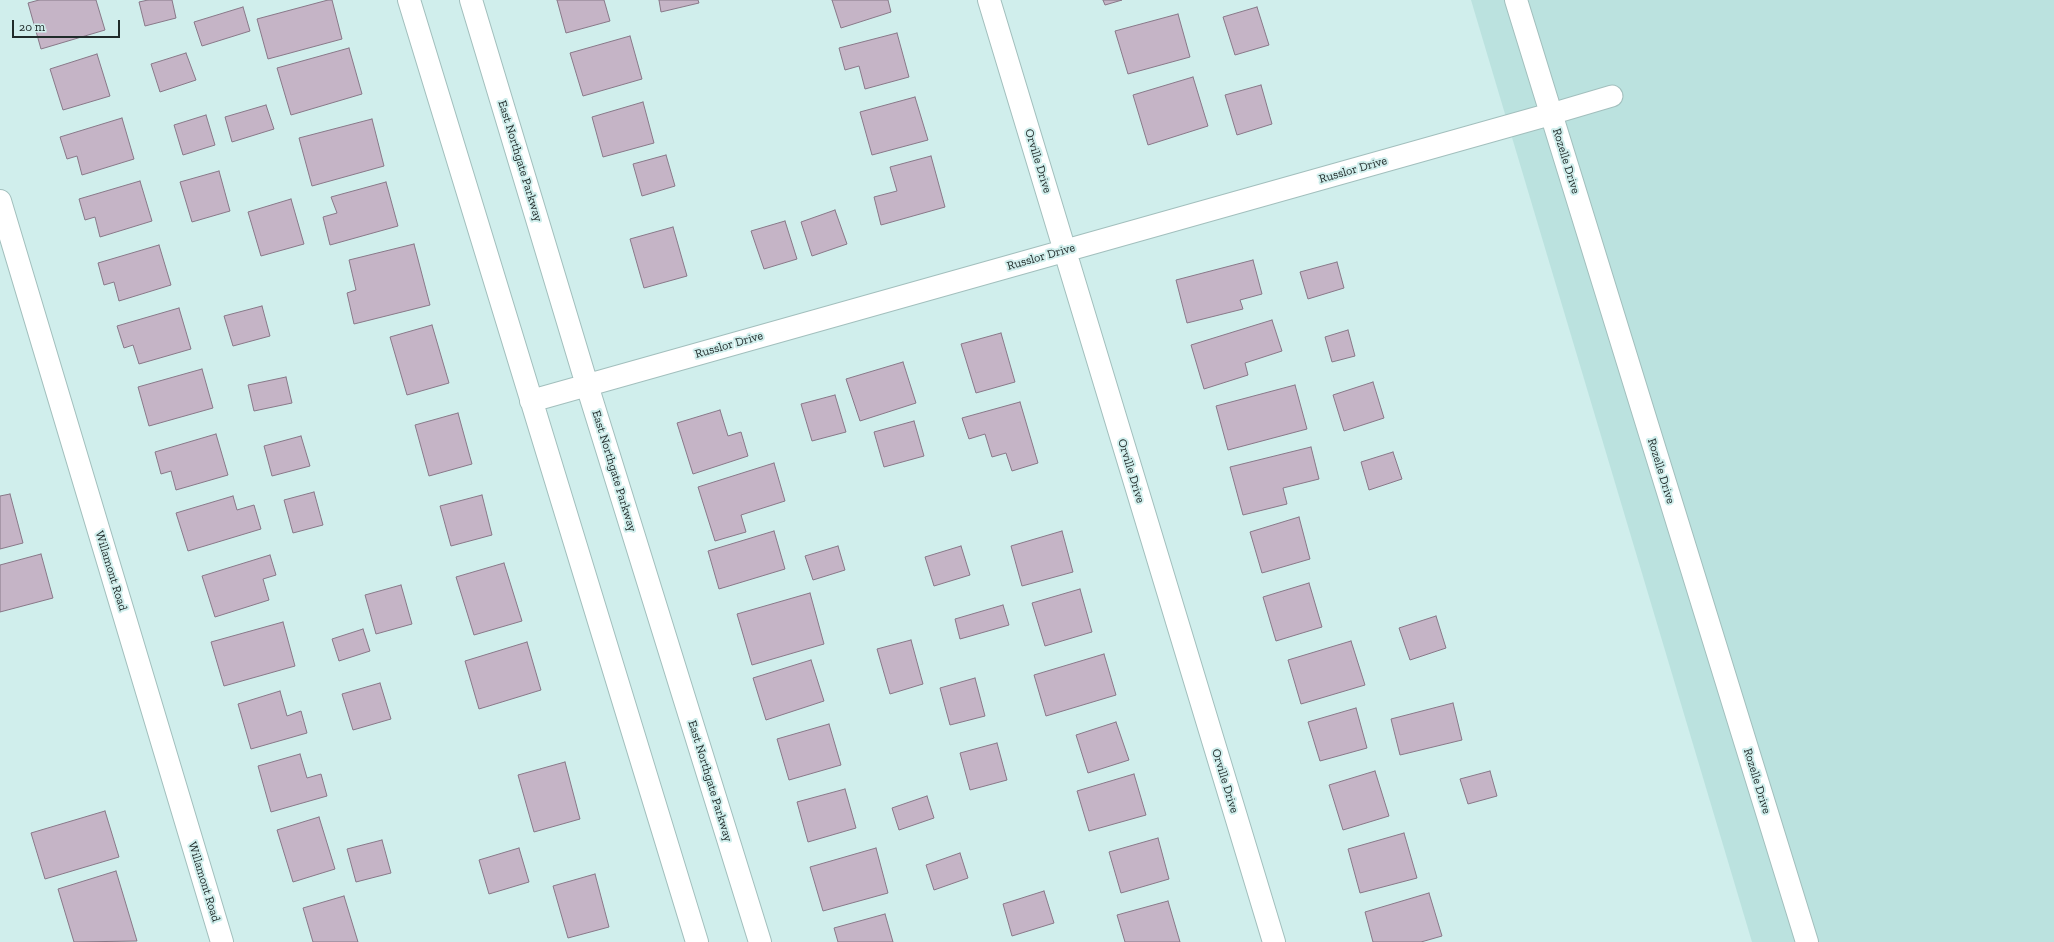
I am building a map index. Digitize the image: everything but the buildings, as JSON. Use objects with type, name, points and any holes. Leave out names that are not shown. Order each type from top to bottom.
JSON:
[{"type":"street","points":[[409,0],[697,942]]},
{"type":"street","name":"East Northgate Parkway","points":[[471,0],[760,942]]},
{"type":"street","name":"Orville Drive","points":[[989,0],[1274,942]]},
{"type":"street","name":"Rozelle Drive","points":[[1516,0],[1807,942]]},
{"type":"street","name":"Russlor Drive","points":[[531,400],[1551,114]]},
{"type":"street","name":"Willamont Road","points":[[0,201],[222,942]]},
{"type":"lane","points":[[1551,114],[1612,96]]},
{"type":"shaded area","points":[[1471,0],[2054,0],[2054,942],[1752,942]]}]
